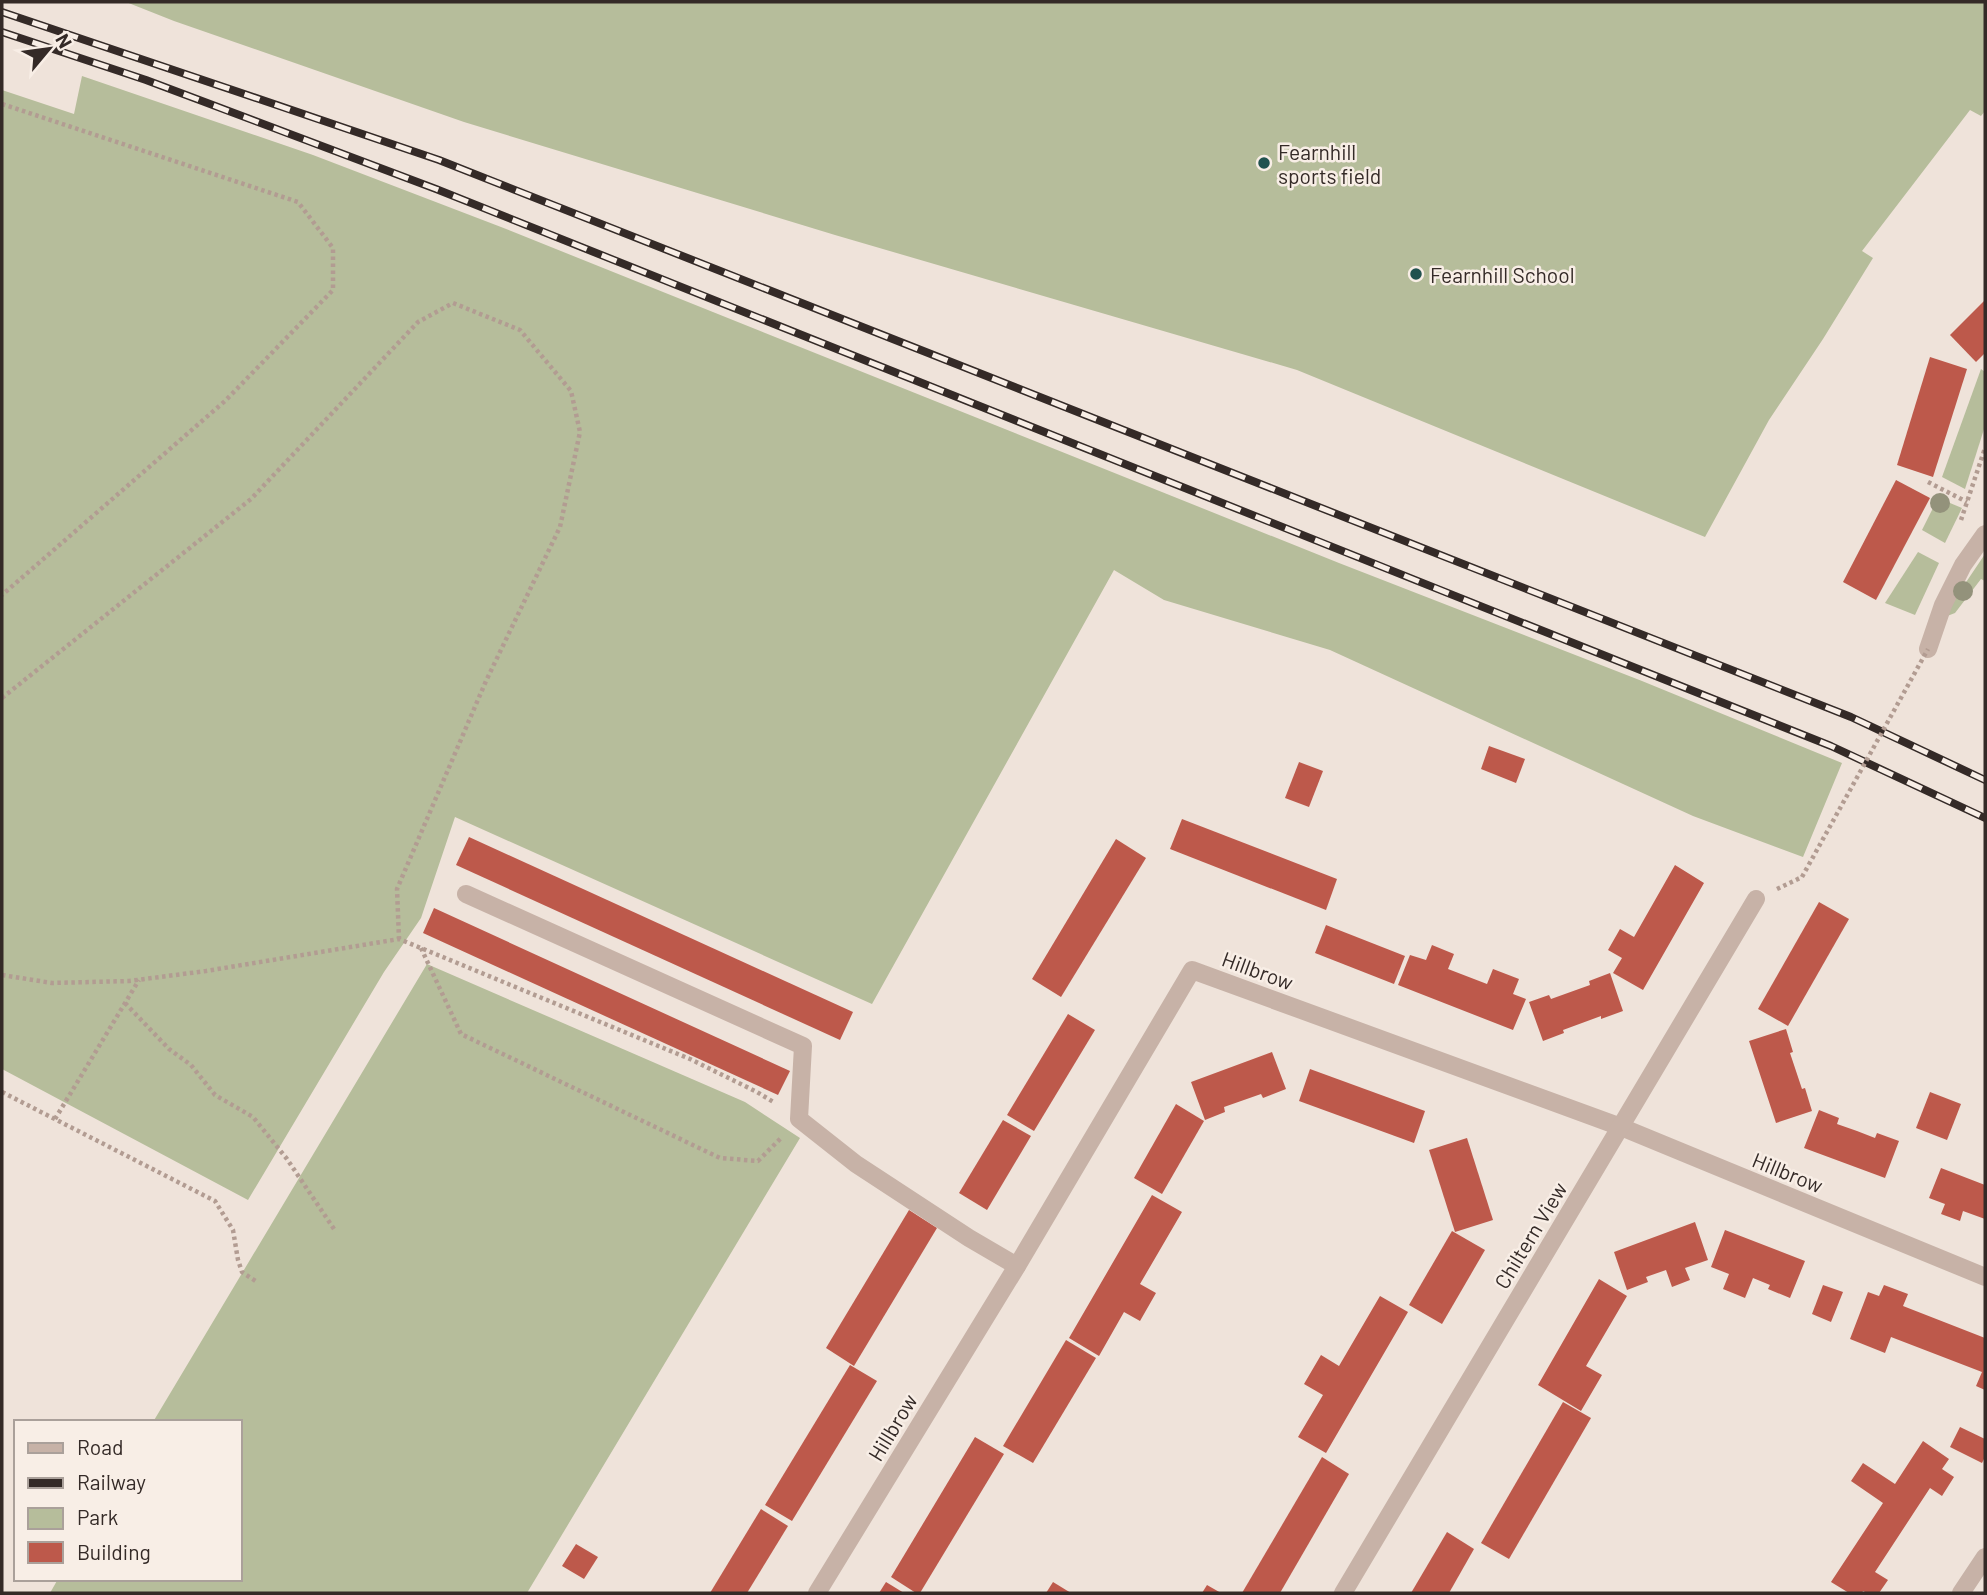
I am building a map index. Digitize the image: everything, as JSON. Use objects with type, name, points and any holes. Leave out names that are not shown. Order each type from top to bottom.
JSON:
[{"type":"street","points":[[1928,649],[1943,605],[1963,565],[1985,534]]},
{"type":"street","points":[[466,894],[803,1046],[799,1119],[856,1164],[1017,1266]]},
{"type":"street","name":"Chiltern View","points":[[1343,1593],[1756,899]]},
{"type":"street","name":"Hillbrow","points":[[817,1593],[1017,1266],[1192,970],[1621,1127],[1985,1278]]},
{"type":"street","points":[[1961,1593],[1980,1578],[1985,1557]]},
{"type":"path","points":[[2,104],[298,202],[333,248],[333,290],[226,401],[2,594]]},
{"type":"path","points":[[2,698],[251,499],[418,322],[453,303],[520,330],[571,391],[580,432],[560,527],[486,681],[397,889],[399,939]]},
{"type":"path","points":[[1959,524],[1985,448]]},
{"type":"path","points":[[1928,482],[1967,502]]},
{"type":"path","points":[[1802,877],[1928,649]]},
{"type":"path","points":[[2,975],[52,983],[139,979],[206,971],[399,939],[421,948],[690,1059],[757,1092],[799,1119],[758,1161],[720,1158],[461,1034],[421,948]]},
{"type":"path","points":[[55,1119],[139,979]]},
{"type":"path","points":[[125,1003],[169,1049],[191,1065],[215,1095],[253,1117],[288,1158],[334,1229]]},
{"type":"path","points":[[2,1092],[215,1201],[233,1230],[242,1272],[257,1282]]},
{"type":"green space","name":"Fearnhill sports field","points":[[126,2],[1985,2],[1985,111],[1981,116],[1970,110],[1862,251],[1873,258],[1769,420],[1705,537],[1297,370],[835,235],[464,122]]},
{"type":"green space","points":[[82,76],[313,155],[501,227],[1842,763],[1803,857],[1693,816],[1330,650],[1164,600],[1114,570],[872,1004],[455,817],[421,918],[384,972],[248,1200],[2,1069],[2,90],[74,114]]},
{"type":"green space","points":[[1981,369],[1985,372],[1985,426],[1965,489],[1942,477]]},
{"type":"green space","points":[[1938,498],[1962,508],[1945,543],[1922,530]]},
{"type":"green space","points":[[1918,552],[1939,563],[1915,615],[1885,603]]},
{"type":"green space","points":[[1985,554],[1985,581],[1981,579],[1955,613],[1942,618]]},
{"type":"green space","points":[[427,964],[745,1102],[800,1138],[527,1593],[50,1593],[57,1581],[242,1581],[242,1420],[154,1420]]},
{"type":"building","points":[[1985,300],[1985,353],[1976,362],[1950,335]]},
{"type":"building","points":[[1930,357],[1967,369],[1933,477],[1897,465]]},
{"type":"building","points":[[1896,480],[1930,498],[1876,600],[1843,582]]},
{"type":"building","points":[[1489,746],[1525,759],[1516,783],[1481,769]]},
{"type":"building","points":[[1299,762],[1323,771],[1309,807],[1285,798]]},
{"type":"building","points":[[1182,819],[1337,879],[1326,910],[1170,849]]},
{"type":"building","points":[[469,837],[853,1012],[840,1040],[456,865]]},
{"type":"building","points":[[1116,839],[1146,858],[1061,997],[1032,979]]},
{"type":"building","points":[[1675,865],[1704,883],[1643,990],[1613,973],[1622,958],[1608,950],[1620,929],[1634,937]]},
{"type":"building","points":[[1819,902],[1849,919],[1788,1026],[1758,1009]]},
{"type":"building","points":[[434,908],[790,1071],[778,1095],[423,933]]},
{"type":"building","points":[[1326,925],[1405,956],[1394,984],[1315,953]]},
{"type":"building","points":[[1432,945],[1454,954],[1448,969],[1487,984],[1493,969],[1519,979],[1513,994],[1526,999],[1513,1030],[1398,985],[1410,955],[1426,960]]},
{"type":"building","points":[[1610,973],[1623,1011],[1563,1030],[1564,1033],[1543,1041],[1529,1002],[1549,995],[1551,999],[1590,985],[1589,981]]},
{"type":"building","points":[[1068,1014],[1095,1030],[1034,1131],[1007,1115]]},
{"type":"building","points":[[1786,1029],[1793,1052],[1790,1053],[1812,1111],[1776,1123],[1749,1041]]},
{"type":"building","points":[[1272,1052],[1286,1089],[1263,1098],[1261,1094],[1224,1107],[1225,1112],[1205,1120],[1191,1082]]},
{"type":"building","points":[[1310,1069],[1425,1111],[1414,1143],[1299,1101]]},
{"type":"building","points":[[1930,1092],[1961,1104],[1947,1140],[1916,1128]]},
{"type":"building","points":[[1176,1104],[1204,1121],[1162,1194],[1134,1178]]},
{"type":"building","points":[[1819,1110],[1839,1118],[1837,1124],[1875,1138],[1877,1133],[1899,1141],[1885,1178],[1804,1148]]},
{"type":"building","points":[[1003,1120],[1031,1136],[987,1210],[959,1193]]},
{"type":"building","points":[[1467,1138],[1493,1220],[1455,1232],[1429,1150]]},
{"type":"building","points":[[1941,1168],[1985,1185],[1985,1219],[1963,1211],[1960,1221],[1941,1214],[1945,1204],[1929,1198]]},
{"type":"building","points":[[1152,1195],[1182,1212],[1140,1284],[1156,1293],[1140,1321],[1124,1312],[1099,1356],[1069,1338]]},
{"type":"building","points":[[909,1210],[937,1228],[854,1366],[826,1348]]},
{"type":"building","points":[[1695,1222],[1708,1260],[1685,1268],[1690,1280],[1672,1287],[1666,1270],[1646,1277],[1648,1282],[1627,1290],[1614,1252]]},
{"type":"building","points":[[1725,1230],[1805,1261],[1790,1298],[1768,1289],[1770,1285],[1753,1278],[1745,1298],[1723,1289],[1729,1274],[1711,1267]]},
{"type":"building","points":[[1452,1231],[1485,1250],[1442,1324],[1409,1305]]},
{"type":"building","points":[[1599,1279],[1627,1296],[1586,1366],[1602,1375],[1581,1411],[1538,1385]]},
{"type":"building","points":[[1823,1285],[1843,1292],[1831,1322],[1812,1314]]},
{"type":"building","points":[[1884,1285],[1908,1294],[1903,1306],[1985,1338],[1985,1390],[1976,1386],[1982,1372],[1891,1337],[1885,1353],[1850,1339],[1868,1292],[1879,1296]]},
{"type":"building","points":[[1380,1296],[1408,1312],[1326,1453],[1298,1437],[1323,1395],[1304,1384],[1321,1355],[1339,1366]]},
{"type":"building","points":[[1066,1340],[1096,1358],[1033,1463],[1003,1446]]},
{"type":"building","points":[[850,1365],[877,1381],[792,1521],[765,1505]]},
{"type":"building","points":[[1563,1402],[1591,1418],[1509,1559],[1481,1543]]},
{"type":"building","points":[[1960,1427],[1985,1439],[1985,1457],[1982,1463],[1950,1447]]},
{"type":"building","points":[[975,1437],[1004,1454],[920,1593],[916,1593],[891,1577]]},
{"type":"building","points":[[1923,1441],[1949,1459],[1942,1469],[1954,1477],[1942,1496],[1930,1488],[1875,1572],[1888,1580],[1879,1593],[1849,1593],[1831,1582],[1883,1503],[1851,1481],[1863,1463],[1895,1484]]},
{"type":"building","points":[[1322,1457],[1349,1474],[1280,1593],[1242,1593]]},
{"type":"building","points":[[761,1509],[788,1526],[747,1593],[710,1593]]},
{"type":"building","points":[[1447,1532],[1474,1549],[1449,1593],[1411,1593]]},
{"type":"building","points":[[576,1544],[598,1557],[584,1579],[562,1566]]},
{"type":"building","points":[[886,1582],[904,1593],[879,1593]]},
{"type":"building","points":[[1053,1582],[1071,1593],[1046,1593]]},
{"type":"building","points":[[1207,1585],[1221,1593],[1202,1593]]},
{"type":"railway","points":[[2,12],[439,160],[1851,717],[1985,780]]},
{"type":"railway","points":[[2,32],[146,80],[436,189],[1831,746],[1985,818]]},
{"type":"place","name":"Fearnhill sports field","points":[[1264,163]]},
{"type":"place","name":"Fearnhill School","points":[[1416,274]]}]
